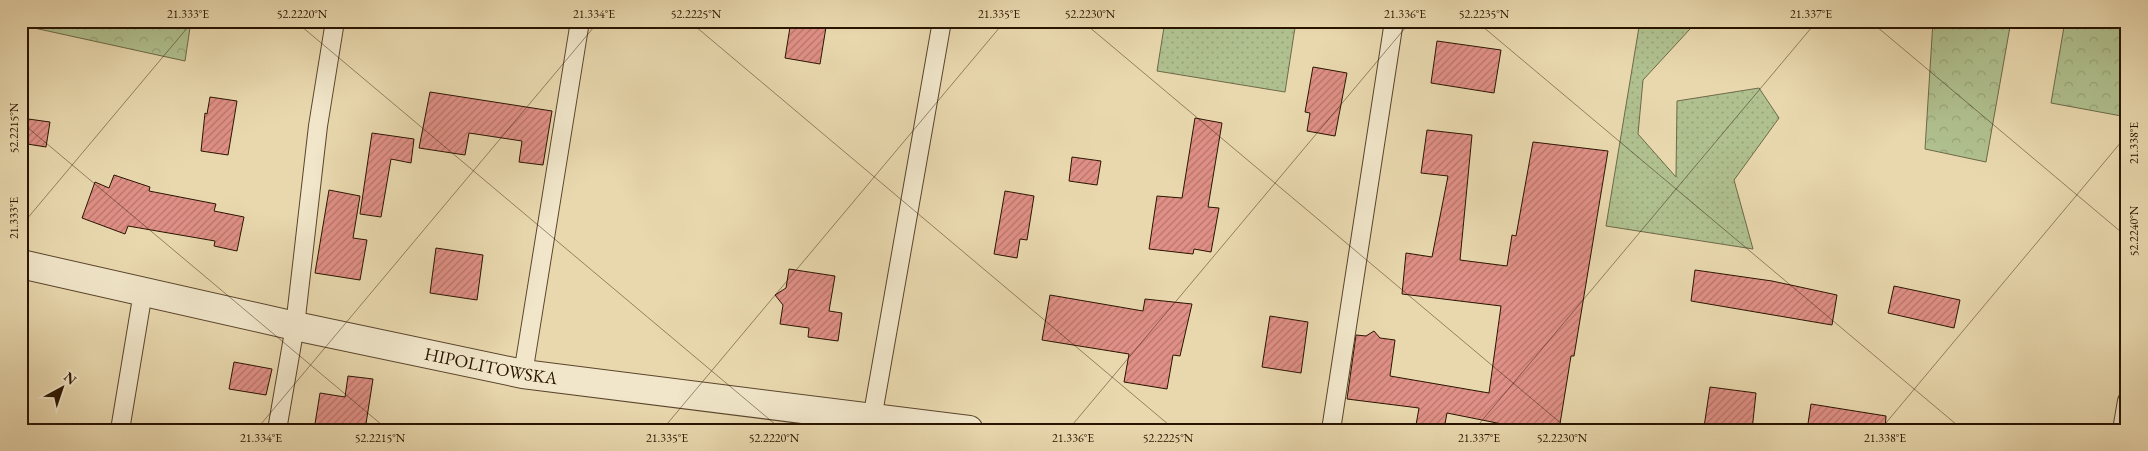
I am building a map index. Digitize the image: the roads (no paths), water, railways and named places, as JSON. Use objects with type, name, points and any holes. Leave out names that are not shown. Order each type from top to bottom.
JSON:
[{"type":"street","name":"HIPOLITOWSKA","points":[[21,264],[295,326],[523,374],[969,430]]},
{"type":"lane","points":[[277,430],[295,326],[318,126],[335,21]]},
{"type":"lane","points":[[523,374],[580,21]]},
{"type":"lane","points":[[872,419],[942,21]]},
{"type":"lane","points":[[1331,430],[1394,21]]},
{"type":"lane","points":[[120,430],[143,292]]},
{"type":"lane","points":[[2122,430],[2127,401]]}]
